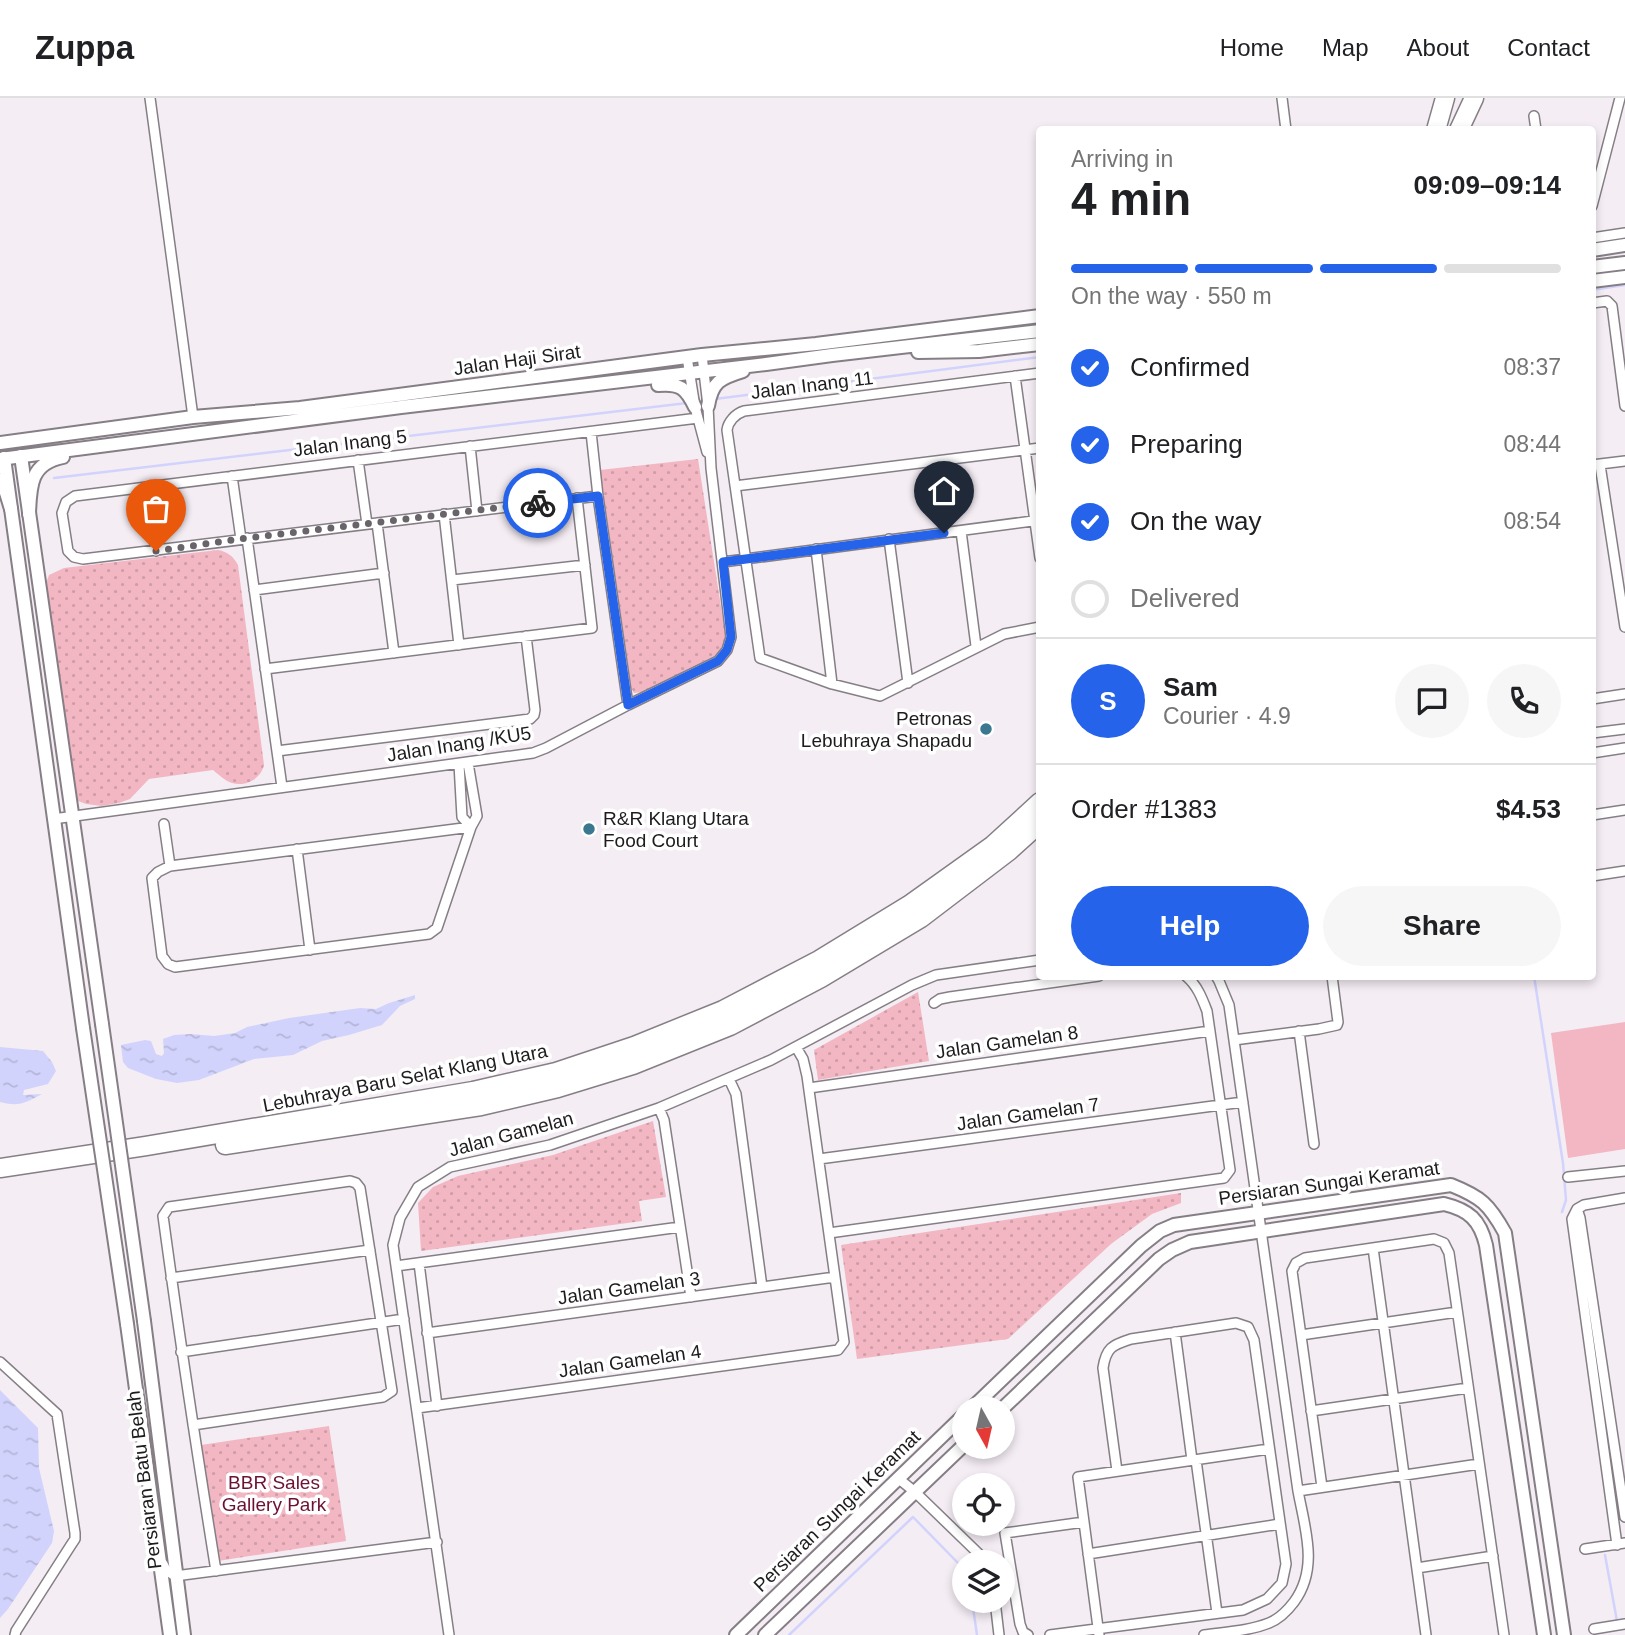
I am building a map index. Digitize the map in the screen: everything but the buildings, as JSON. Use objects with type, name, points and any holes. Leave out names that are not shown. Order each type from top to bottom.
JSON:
[{"type":"highway","points":[[1434,126],[1438,98]]},
{"type":"highway","points":[[1435,126],[1445,98]]},
{"type":"highway","points":[[1454,126],[1463,98]]},
{"type":"highway","points":[[1461,126],[1474,98]]},
{"type":"highway","points":[[1471,126],[1479,98]]},
{"type":"highway","name":"Lebuhraya Baru Selat Klang Utara","points":[[0,1168],[473,1091],[556,1072],[634,1046],[723,1010],[819,960],[909,905],[993,845],[1036,806]]},
{"type":"highway","name":"Lebuhraya Baru Selat Klang Utara","points":[[0,1180],[481,1106],[558,1088],[633,1065],[730,1026],[821,978],[921,918],[1009,851],[1036,827]]},
{"type":"street","points":[[150,98],[193,417]]},
{"type":"street","points":[[1282,98],[1286,126]]},
{"type":"street","points":[[1596,190],[1620,98]]},
{"type":"street","points":[[1534,116],[1535,126]]},
{"type":"street","points":[[1596,237],[1625,233]]},
{"type":"street","points":[[1596,249],[1625,245]]},
{"type":"street","points":[[1596,267],[1625,263]]},
{"type":"street","points":[[1596,281],[1625,277]]},
{"type":"street","points":[[1596,302],[1607,301],[1612,306],[1622,360],[1625,406]]},
{"type":"street","name":"Jalan Haji Sirat","points":[[6,453],[19,446],[49,442],[59,434],[193,417],[300,408],[1036,315]]},
{"type":"street","name":"Jalan Haji Sirat","points":[[6,453],[232,429],[1036,331]]},
{"type":"street","points":[[832,355],[979,351],[1036,344]]},
{"type":"street","points":[[702,355],[708,391]]},
{"type":"street","points":[[687,357],[691,394]]},
{"type":"street","points":[[700,410],[708,391],[716,384],[730,375],[766,364]]},
{"type":"street","name":"Jalan Inang 11","points":[[832,684],[760,658],[728,424],[740,412],[1036,373]]},
{"type":"street","points":[[1015,376],[1036,514]]},
{"type":"street","points":[[563,388],[671,384],[691,394],[700,410]]},
{"type":"street","name":"Jalan Inang 5","points":[[156,551],[83,559],[74,557],[68,551],[62,513],[66,502],[75,496],[591,432],[700,410]]},
{"type":"street","name":"Jalan Inang /KU5","points":[[53,819],[539,751],[718,661],[727,650],[731,637],[711,468],[700,410]]},
{"type":"street","name":"Jalan Inang /KU5","points":[[700,410],[711,468]]},
{"type":"street","points":[[29,514],[30,489],[35,474],[53,458],[192,438],[232,429]]},
{"type":"street","points":[[591,432],[628,705]]},
{"type":"street","points":[[470,446],[477,510]]},
{"type":"street","points":[[735,486],[1036,449]]},
{"type":"street","points":[[6,453],[29,514]]},
{"type":"street","points":[[6,453],[11,509]]},
{"type":"street","points":[[358,460],[384,573],[394,653]]},
{"type":"street","points":[[1625,461],[1596,465],[1625,627]]},
{"type":"street","points":[[232,476],[254,590],[282,787]]},
{"type":"street","points":[[0,480],[11,509]]},
{"type":"street","points":[[146,487],[156,551],[598,496]]},
{"type":"street","points":[[265,669],[592,628],[577,498]]},
{"type":"street","name":"Persiaran Batu Belah","points":[[11,509],[170,1635]]},
{"type":"street","name":"Persiaran Batu Belah","points":[[29,514],[144,1321],[184,1635]]},
{"type":"street","points":[[444,514],[459,645]]},
{"type":"street","points":[[723,562],[1036,520]]},
{"type":"street","points":[[961,531],[976,646]]},
{"type":"street","points":[[889,539],[908,683]]},
{"type":"street","points":[[816,549],[832,684],[880,696],[976,646],[1010,632],[1036,628]]},
{"type":"street","points":[[452,580],[585,565]]},
{"type":"street","points":[[254,590],[384,573]]},
{"type":"street","points":[[277,751],[530,719],[535,710],[526,636]]},
{"type":"street","points":[[1596,698],[1625,694]]},
{"type":"street","points":[[1596,733],[1625,729]]},
{"type":"street","points":[[1596,752],[1625,748]]},
{"type":"street","points":[[464,763],[477,816],[438,928],[429,934],[175,967],[168,964],[162,956],[152,878],[170,866],[471,828]]},
{"type":"street","points":[[1596,814],[1625,810]]},
{"type":"street","points":[[163,824],[170,866]]},
{"type":"street","points":[[297,849],[310,950]]},
{"type":"street","points":[[1596,876],[1625,872]]},
{"type":"street","name":"Jalan Gamelan","points":[[449,1635],[393,1245],[400,1218],[418,1187],[450,1167],[550,1145],[659,1108],[771,1060],[912,985],[936,975],[1036,961]]},
{"type":"street","points":[[934,1003],[950,997],[1071,980]]},
{"type":"street","points":[[829,1233],[1224,1178],[1230,1170],[1207,1012],[1201,995],[1190,980]]},
{"type":"street","points":[[1204,1635],[1251,1629],[1272,1622],[1289,1609],[1303,1590],[1309,1569],[1308,1546],[1229,1005],[1218,980]]},
{"type":"street","points":[[1234,1040],[1337,1025],[1336,980]]},
{"type":"street","name":"Jalan Gamelan 8","points":[[809,1088],[1210,1031]]},
{"type":"street","points":[[1298,1031],[1314,1144]]},
{"type":"street","points":[[796,1047],[803,1059],[807,1076],[835,1277]]},
{"type":"street","points":[[729,1079],[736,1094],[762,1287]]},
{"type":"street","name":"Jalan Gamelan 7","points":[[819,1159],[1243,1102]]},
{"type":"street","points":[[659,1108],[664,1120],[691,1297]]},
{"type":"street","points":[[1568,1177],[1625,1171]]},
{"type":"street","points":[[192,1425],[383,1397],[392,1391],[360,1188],[356,1183],[350,1181],[169,1207],[163,1216],[181,1352],[192,1425],[216,1571]]},
{"type":"street","name":"Persiaran Sungai Keramat","points":[[984,1396],[1141,1245],[1160,1231],[1174,1225],[1451,1185],[1475,1195],[1493,1211],[1505,1233],[1564,1635]]},
{"type":"street","points":[[1585,1549],[1621,1544],[1572,1219],[1577,1209],[1584,1205],[1625,1198]]},
{"type":"street","name":"Persiaran Sungai Keramat","points":[[1015,1397],[1159,1259],[1190,1242],[1444,1204],[1458,1208],[1474,1218],[1483,1231],[1486,1245],[1544,1635]]},
{"type":"street","points":[[1577,1209],[1625,1517]]},
{"type":"street","points":[[396,1266],[680,1227]]},
{"type":"street","points":[[1322,1487],[1292,1271],[1296,1263],[1304,1258],[1434,1239],[1444,1243],[1449,1254],[1504,1635]]},
{"type":"street","points":[[1373,1248],[1426,1635]]},
{"type":"street","points":[[171,1278],[370,1250]]},
{"type":"street","points":[[419,1263],[437,1406]]},
{"type":"street","name":"Jalan Gamelan 3","points":[[427,1333],[835,1277]]},
{"type":"street","name":"Jalan Gamelan 4","points":[[417,1408],[838,1349],[844,1342],[835,1277]]},
{"type":"street","points":[[1301,1335],[1457,1312]]},
{"type":"street","points":[[181,1352],[404,1320]]},
{"type":"street","points":[[1049,1635],[1098,1632],[1243,1610],[1267,1599],[1282,1583],[1286,1564],[1254,1340],[1248,1327],[1236,1323],[1131,1339],[1116,1344],[1105,1354],[1103,1368],[1117,1471]]},
{"type":"street","points":[[1175,1332],[1217,1613]]},
{"type":"street","points":[[0,1362],[57,1414],[75,1533],[75,1539],[15,1635]]},
{"type":"street","points":[[1311,1411],[1468,1388]]},
{"type":"street","name":"Persiaran Sungai Keramat","points":[[736,1635],[952,1427]]},
{"type":"street","points":[[1098,1632],[1078,1477],[1269,1449]]},
{"type":"street","name":"Persiaran Sungai Keramat","points":[[765,1635],[952,1457]]},
{"type":"street","points":[[1298,1491],[1479,1464]]},
{"type":"street","points":[[899,1479],[975,1550]]},
{"type":"street","points":[[1028,1635],[1023,1632],[1020,1624],[1005,1533],[1084,1522]]},
{"type":"street","points":[[1088,1553],[1280,1524]]},
{"type":"street","points":[[158,1548],[166,1570],[175,1576],[437,1542]]},
{"type":"street","points":[[1417,1568],[1493,1556]]},
{"type":"street","points":[[996,1613],[999,1635]]},
{"type":"street","points":[[1594,1629],[1625,1624]]},
{"type":"green space","points":[[698,459],[726,639],[722,650],[714,656],[643,692],[634,693],[631,688],[600,470]]},
{"type":"green space","points":[[218,550],[230,555],[238,565],[264,765],[260,774],[252,781],[242,784],[229,782],[213,770],[149,779],[130,799],[119,803],[102,806],[78,801],[74,796],[44,589],[49,575],[64,568]]},
{"type":"green space","points":[[918,992],[929,1061],[818,1080],[814,1050]]},
{"type":"green space","points":[[1625,1022],[1625,1149],[1568,1158],[1551,1033]]},
{"type":"green space","points":[[653,1121],[666,1197],[639,1201],[642,1221],[421,1251],[418,1203],[433,1187],[458,1176],[553,1155]]},
{"type":"green space","points":[[1181,1193],[1181,1203],[1152,1214],[1111,1244],[1008,1339],[857,1359],[841,1245]]},
{"type":"green space","name":"BBR Sales Gallery Park","points":[[329,1426],[346,1541],[218,1561],[201,1445]]},
{"type":"water","points":[[415,995],[415,999],[400,1006],[382,1025],[322,1041],[293,1055],[254,1059],[199,1080],[177,1083],[156,1079],[128,1068],[123,1062],[121,1045],[151,1041],[156,1054],[162,1056],[163,1039],[174,1035],[214,1036],[235,1033],[247,1027],[289,1018],[360,1008],[376,1009]]},
{"type":"water","points":[[0,1047],[43,1051],[56,1071],[48,1084],[24,1090],[23,1095],[42,1094],[22,1103],[0,1102]]},
{"type":"water","points":[[0,1390],[38,1428],[39,1468],[54,1531],[52,1543],[0,1618]]},
{"type":"waterway","points":[[1596,289],[1625,285]]},
{"type":"waterway","points":[[715,399],[1036,358]]},
{"type":"waterway","points":[[54,478],[687,403]]},
{"type":"waterway","points":[[1535,980],[1563,1163],[1566,1200],[1562,1212]]},
{"type":"waterway","points":[[789,1635],[913,1517],[952,1557]]},
{"type":"waterway","points":[[1605,1555],[1617,1621]]},
{"type":"waterway","points":[[974,1613],[977,1635]]},
{"type":"way so far","points":[[156,551],[538,503]]},
{"type":"place","name":"Petronas Lebuhraya Shapadu","points":[[986,729]]},
{"type":"place","name":"R&R Klang Utara Food Court","points":[[589,829]]},
{"type":"route","points":[[538,503],[598,496],[628,705],[718,661],[727,650],[731,637],[723,562],[944,533]]}]
